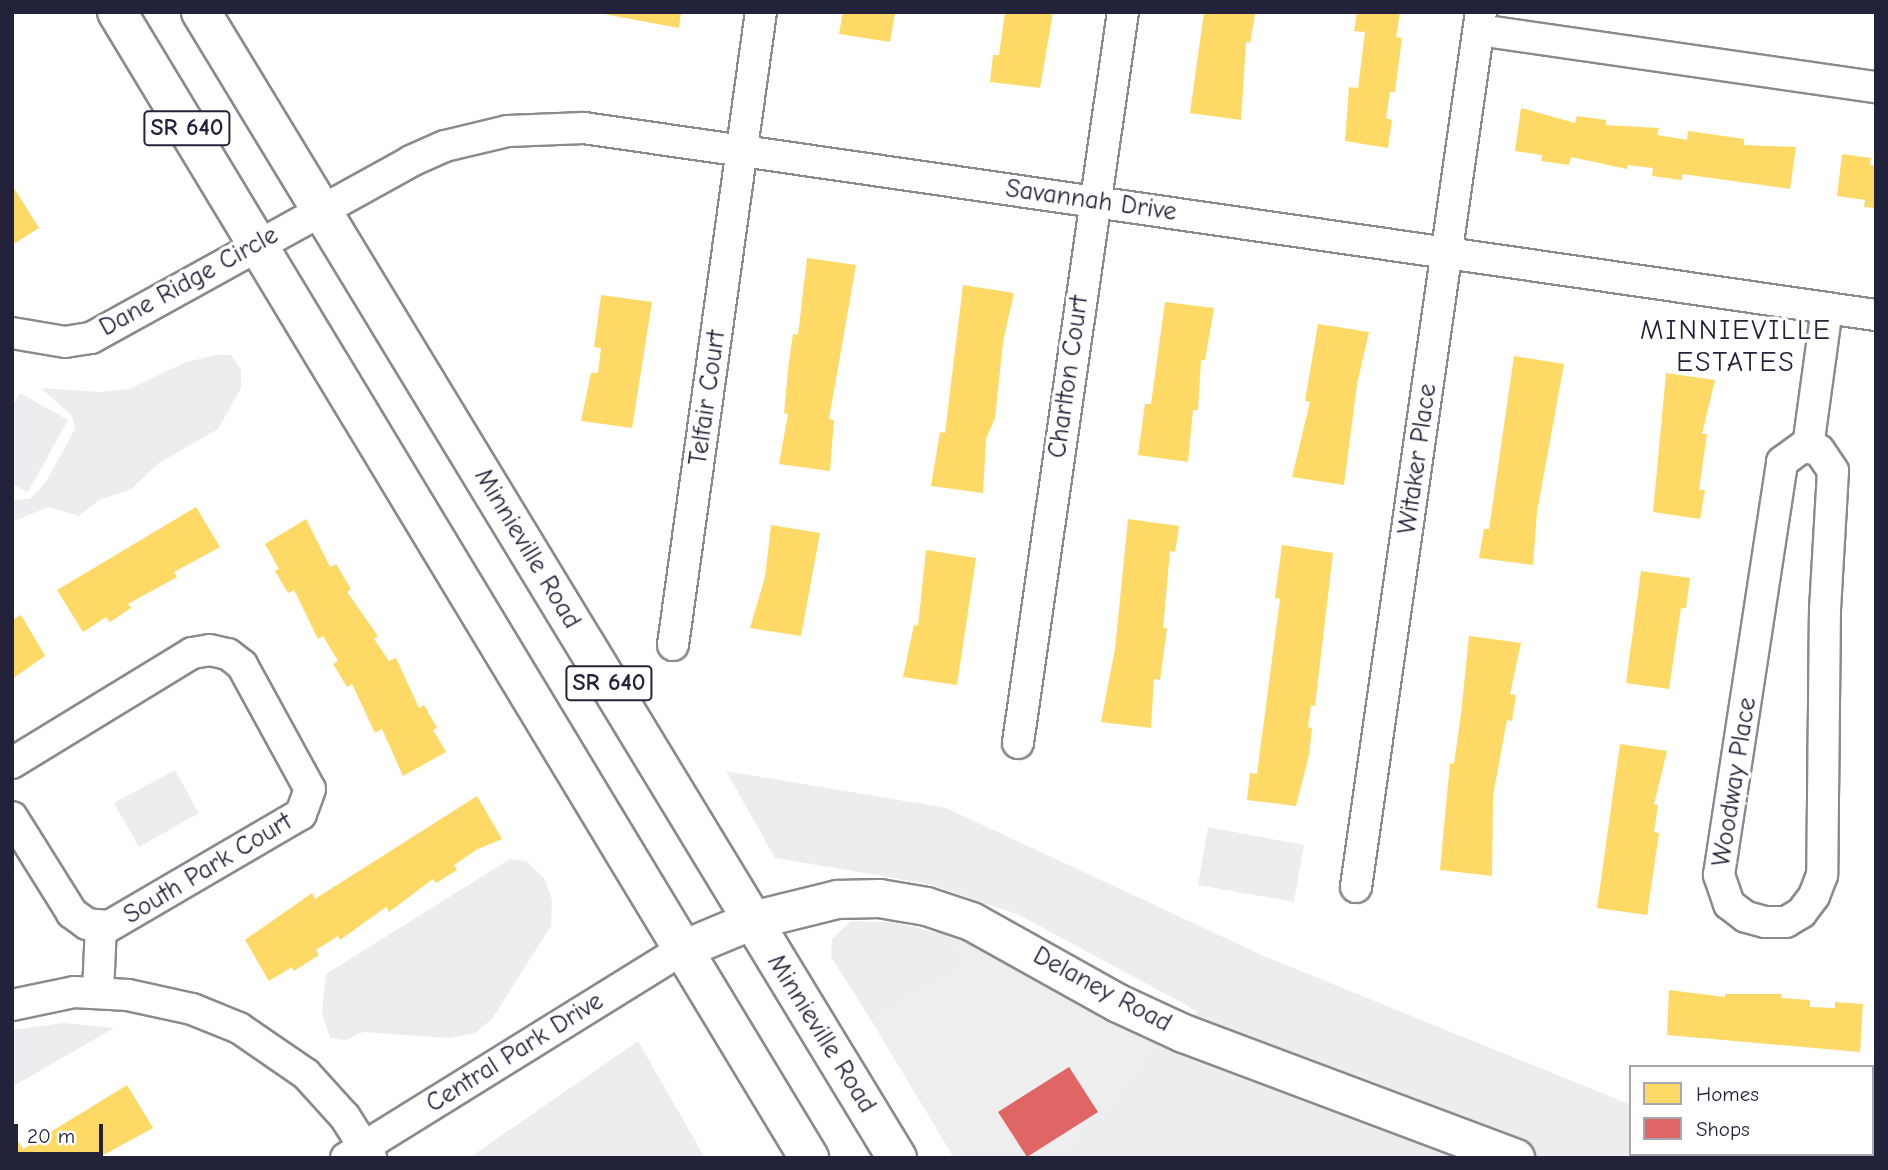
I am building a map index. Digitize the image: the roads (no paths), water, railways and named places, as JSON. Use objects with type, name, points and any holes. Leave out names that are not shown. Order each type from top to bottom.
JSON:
[{"type":"main road","name":"SR 640","points":[[117,12],[685,948],[809,1158]]},
{"type":"main road","name":"Minnieville Road","points":[[201,12],[897,1158]]},
{"type":"street","points":[[743,151],[761,12]]},
{"type":"street","name":"Charlton Court","points":[[1018,743],[1123,12]]},
{"type":"street","name":"Witaker Place","points":[[1356,887],[1480,21],[1876,87]]},
{"type":"street","name":"Savannah Drive","points":[[321,208],[445,146],[508,131],[584,128],[1876,315]]},
{"type":"street","name":"Telfair Court","points":[[673,645],[743,151]]},
{"type":"street","name":"Dane Ridge Circle","points":[[12,333],[65,342],[90,338],[321,208]]},
{"type":"street","points":[[1808,447],[1827,308]]},
{"type":"street","name":"Woodway Place","points":[[1808,447],[1828,459],[1833,471],[1825,608],[1822,875],[1814,896],[1801,913],[1786,922],[1765,922],[1746,917],[1729,904],[1719,875],[1782,462],[1791,452],[1808,447]]},
{"type":"street","name":"South Park Court","points":[[12,763],[192,653],[210,650],[228,654],[242,665],[306,774],[310,795],[301,814],[118,923],[101,926],[79,919],[66,906],[12,817]]},
{"type":"street","name":"Delaney Road","points":[[685,948],[752,920],[837,899],[879,898],[926,906],[971,921],[1118,1003],[1183,1033],[1515,1158]]},
{"type":"street","name":"South Park Court","points":[[98,992],[101,926]]},
{"type":"street","name":"Central Park Drive","points":[[361,1154],[685,948]]},
{"type":"street","points":[[12,1005],[47,996],[98,992],[192,1009],[261,1041],[332,1100],[361,1154]]},
{"type":"district","name":"MINNIEVILLE ESTATES","points":[[1736,346]]}]
